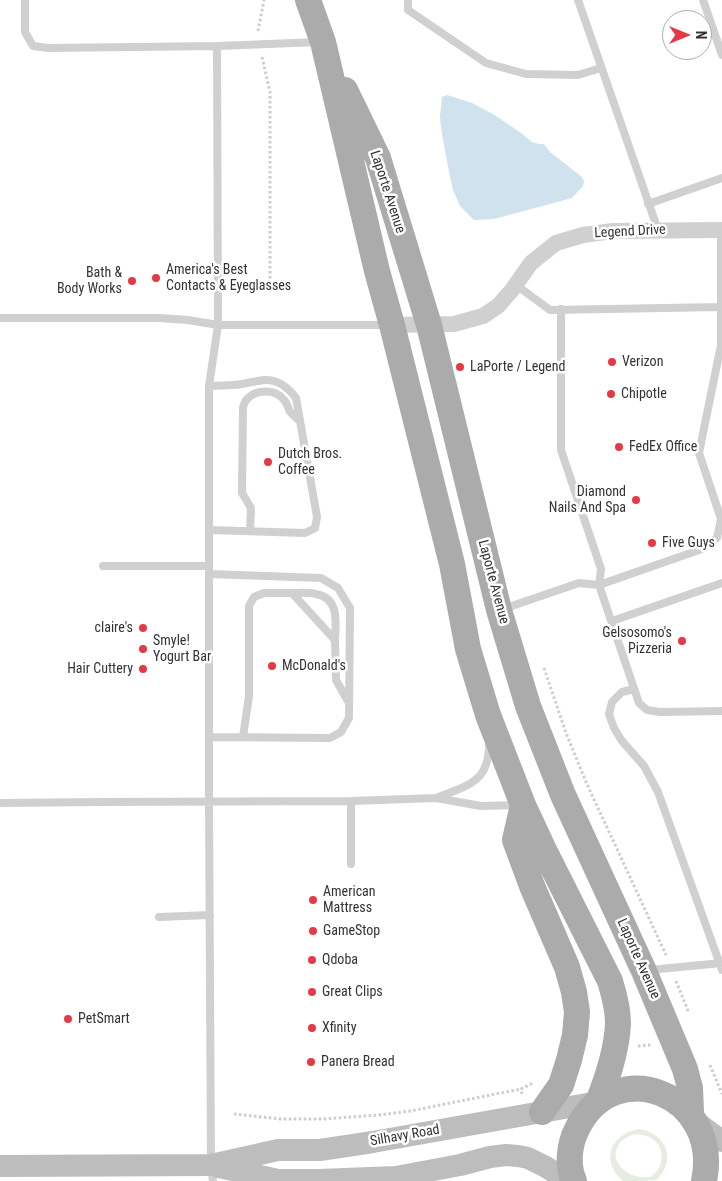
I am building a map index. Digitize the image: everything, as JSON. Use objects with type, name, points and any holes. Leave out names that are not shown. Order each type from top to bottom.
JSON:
[{"type":"main road","name":"Laporte Avenue","points":[[308,0],[323,42],[378,158],[429,325],[499,610],[528,706],[563,795],[644,970],[685,1069],[696,1118],[707,1142],[708,1161],[704,1181]]},
{"type":"main road","name":"Laporte Avenue","points":[[323,42],[377,271],[452,564],[468,649],[488,715],[523,805],[610,981],[615,1000],[618,1022],[614,1051],[606,1082],[598,1102]]},
{"type":"main road","points":[[523,805],[515,840],[532,886],[567,967],[577,1012],[575,1035],[561,1085],[542,1112]]},
{"type":"main road","points":[[574,1181],[570,1158],[573,1138],[582,1119],[598,1102],[614,1093],[626,1089],[650,1089],[672,1097],[696,1118]]},
{"type":"street","name":"Legend Drive","points":[[392,326],[454,324],[483,316],[498,306],[531,263],[556,243],[583,235],[603,232],[658,230],[722,230]]},
{"type":"street","name":"Silhavy Road","points":[[212,1173],[278,1150],[320,1150],[598,1102]]},
{"type":"street","points":[[696,1118],[722,1141]]},
{"type":"street","name":"Silhavy Road","points":[[0,1166],[212,1173],[278,1180],[319,1180],[396,1177],[506,1155],[528,1158],[559,1175],[565,1181]]},
{"type":"lane","points":[[24,0],[25,32],[33,46],[48,48],[217,46],[323,42]]},
{"type":"lane","points":[[408,0],[408,10],[486,63],[526,74],[578,75],[601,68]]},
{"type":"lane","points":[[578,0],[658,230]]},
{"type":"lane","points":[[703,0],[722,55]]},
{"type":"lane","points":[[212,1173],[209,802],[209,386],[218,326],[217,46]]},
{"type":"lane","points":[[648,204],[722,178]]},
{"type":"lane","points":[[499,610],[579,583],[599,585],[702,549],[716,538],[721,519],[699,453],[721,345],[722,230]]},
{"type":"lane","points":[[516,285],[550,310],[721,307]]},
{"type":"lane","points":[[561,309],[561,450],[601,569],[599,585],[639,703],[648,710],[660,712],[722,711]]},
{"type":"lane","points":[[0,318],[159,318],[188,320],[218,326],[392,326]]},
{"type":"lane","points":[[209,386],[268,380],[284,385],[296,398],[317,517],[315,528],[305,533],[209,530]]},
{"type":"lane","points":[[250,531],[251,508],[242,493],[243,406],[247,398],[254,393],[273,392],[282,397],[287,403],[289,412],[300,421]]},
{"type":"lane","points":[[103,566],[209,570],[321,578],[338,588],[350,608],[349,718],[341,732],[330,738],[209,737]]},
{"type":"lane","points":[[612,621],[722,583]]},
{"type":"lane","points":[[243,737],[249,696],[249,606],[254,597],[264,593],[315,593],[325,596],[332,603],[336,617],[336,680],[349,703]]},
{"type":"lane","points":[[292,593],[335,640]]},
{"type":"lane","points":[[634,689],[622,692],[612,702],[609,714],[614,728],[622,741],[644,766],[658,792],[721,964],[644,970]]},
{"type":"lane","points":[[436,798],[472,783],[483,774],[489,755],[488,715]]},
{"type":"lane","points":[[0,804],[351,801],[436,798],[481,806],[523,805]]},
{"type":"lane","points":[[351,801],[351,864]]},
{"type":"lane","points":[[159,917],[210,915]]},
{"type":"path","points":[[258,31],[264,0]]},
{"type":"path","points":[[264,62],[270,92],[270,291]]},
{"type":"path","points":[[544,668],[566,733],[586,782],[649,918],[692,1021]]},
{"type":"path","points":[[637,1046],[652,1045]]},
{"type":"path","points":[[710,1064],[722,1094]]},
{"type":"path","points":[[234,1114],[281,1119],[323,1119],[379,1115],[410,1112],[521,1089]]},
{"type":"shaded area","points":[[639,1129],[647,1131],[659,1138],[663,1144],[666,1150],[666,1164],[663,1172],[656,1179],[649,1181],[623,1181],[616,1173],[610,1157],[612,1149],[615,1142],[621,1136]],"holes":[[[634,1134],[640,1134],[655,1141],[661,1150],[660,1167],[650,1177],[630,1174],[623,1169],[616,1155],[617,1147],[623,1140]]]},
{"type":"water","points":[[447,95],[472,103],[493,114],[532,142],[544,144],[550,152],[582,177],[583,186],[572,198],[494,219],[474,220],[460,206],[453,190],[449,172],[440,116],[442,97]]},
{"type":"place","name":"America's Best Contacts & Eyeglasses","points":[[156,278]]},
{"type":"place","name":"Bath & Body Works","points":[[132,281]]},
{"type":"place","name":"Verizon","points":[[612,362]]},
{"type":"place","name":"LaPorte / Legend","points":[[460,367]]},
{"type":"place","name":"Chipotle","points":[[611,394]]},
{"type":"place","name":"FedEx Office","points":[[619,447]]},
{"type":"place","name":"Dutch Bros. Coffee","points":[[268,462]]},
{"type":"place","name":"Diamond Nails And Spa","points":[[636,500]]},
{"type":"place","name":"Five Guys","points":[[652,543]]},
{"type":"place","name":"claire's","points":[[143,628]]},
{"type":"place","name":"Gelsosomo's Pizzeria","points":[[682,641]]},
{"type":"place","name":"Smyle! Yogurt Bar","points":[[143,649]]},
{"type":"place","name":"McDonald's","points":[[272,666]]},
{"type":"place","name":"Hair Cuttery","points":[[143,669]]},
{"type":"place","name":"American Mattress","points":[[313,900]]},
{"type":"place","name":"GameStop","points":[[313,931]]},
{"type":"place","name":"Qdoba","points":[[312,960]]},
{"type":"place","name":"Great Clips","points":[[312,992]]},
{"type":"place","name":"PetSmart","points":[[68,1019]]},
{"type":"place","name":"Xfinity","points":[[312,1028]]},
{"type":"place","name":"Panera Bread","points":[[311,1062]]}]
